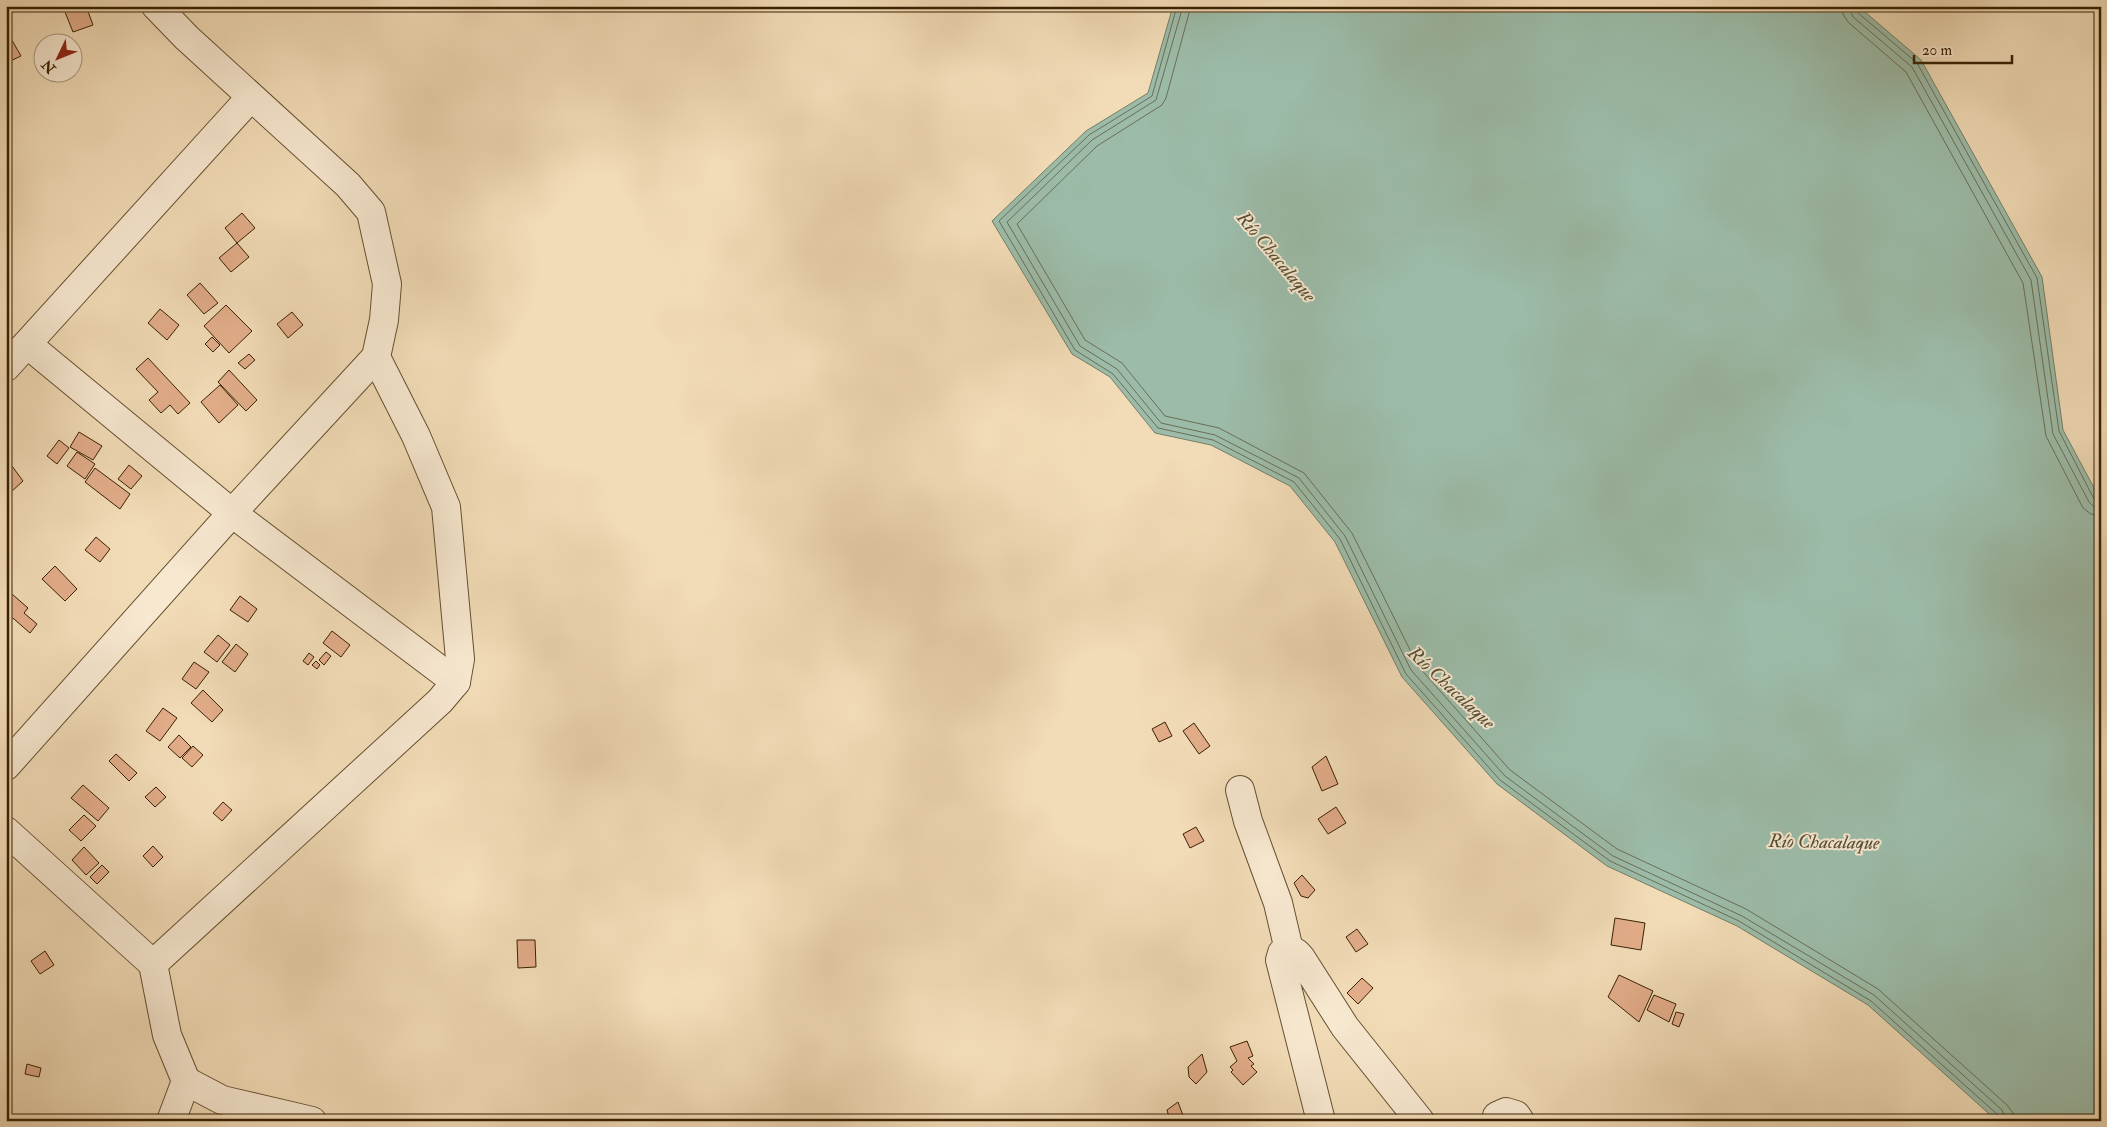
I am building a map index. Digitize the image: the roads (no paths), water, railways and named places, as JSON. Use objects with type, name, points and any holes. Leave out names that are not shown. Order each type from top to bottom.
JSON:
[{"type":"street","points":[[6,766],[232,513],[376,357],[384,320],[387,284],[371,212],[348,185],[187,38],[156,6]]},
{"type":"street","points":[[6,367],[251,97]]},
{"type":"street","points":[[26,344],[232,513],[456,682]]},
{"type":"street","points":[[153,964],[440,701],[456,682],[460,659],[446,507],[416,436],[376,357]]},
{"type":"street","points":[[1240,790],[1248,821],[1278,903],[1289,950]]},
{"type":"street","points":[[6,831],[153,964],[167,1035],[186,1081],[222,1100],[312,1121]]},
{"type":"street","points":[[1321,1121],[1280,960],[1282,954],[1289,950],[1296,951],[1345,1026],[1420,1121]]},
{"type":"street","points":[[171,1121],[186,1081]]},
{"type":"street","points":[[1498,1121],[1497,1116],[1506,1112],[1516,1115],[1520,1121]]},
{"type":"water","name":"Río Chacalaque","points":[[1173,6],[1858,6],[1921,60],[2042,277],[2063,430],[2101,501],[2101,1121],[1997,1121],[1868,1005],[1737,926],[1607,866],[1497,784],[1402,677],[1335,542],[1290,486],[1211,445],[1155,433],[1110,377],[1072,354],[992,221],[1086,131],[1148,93]]}]
